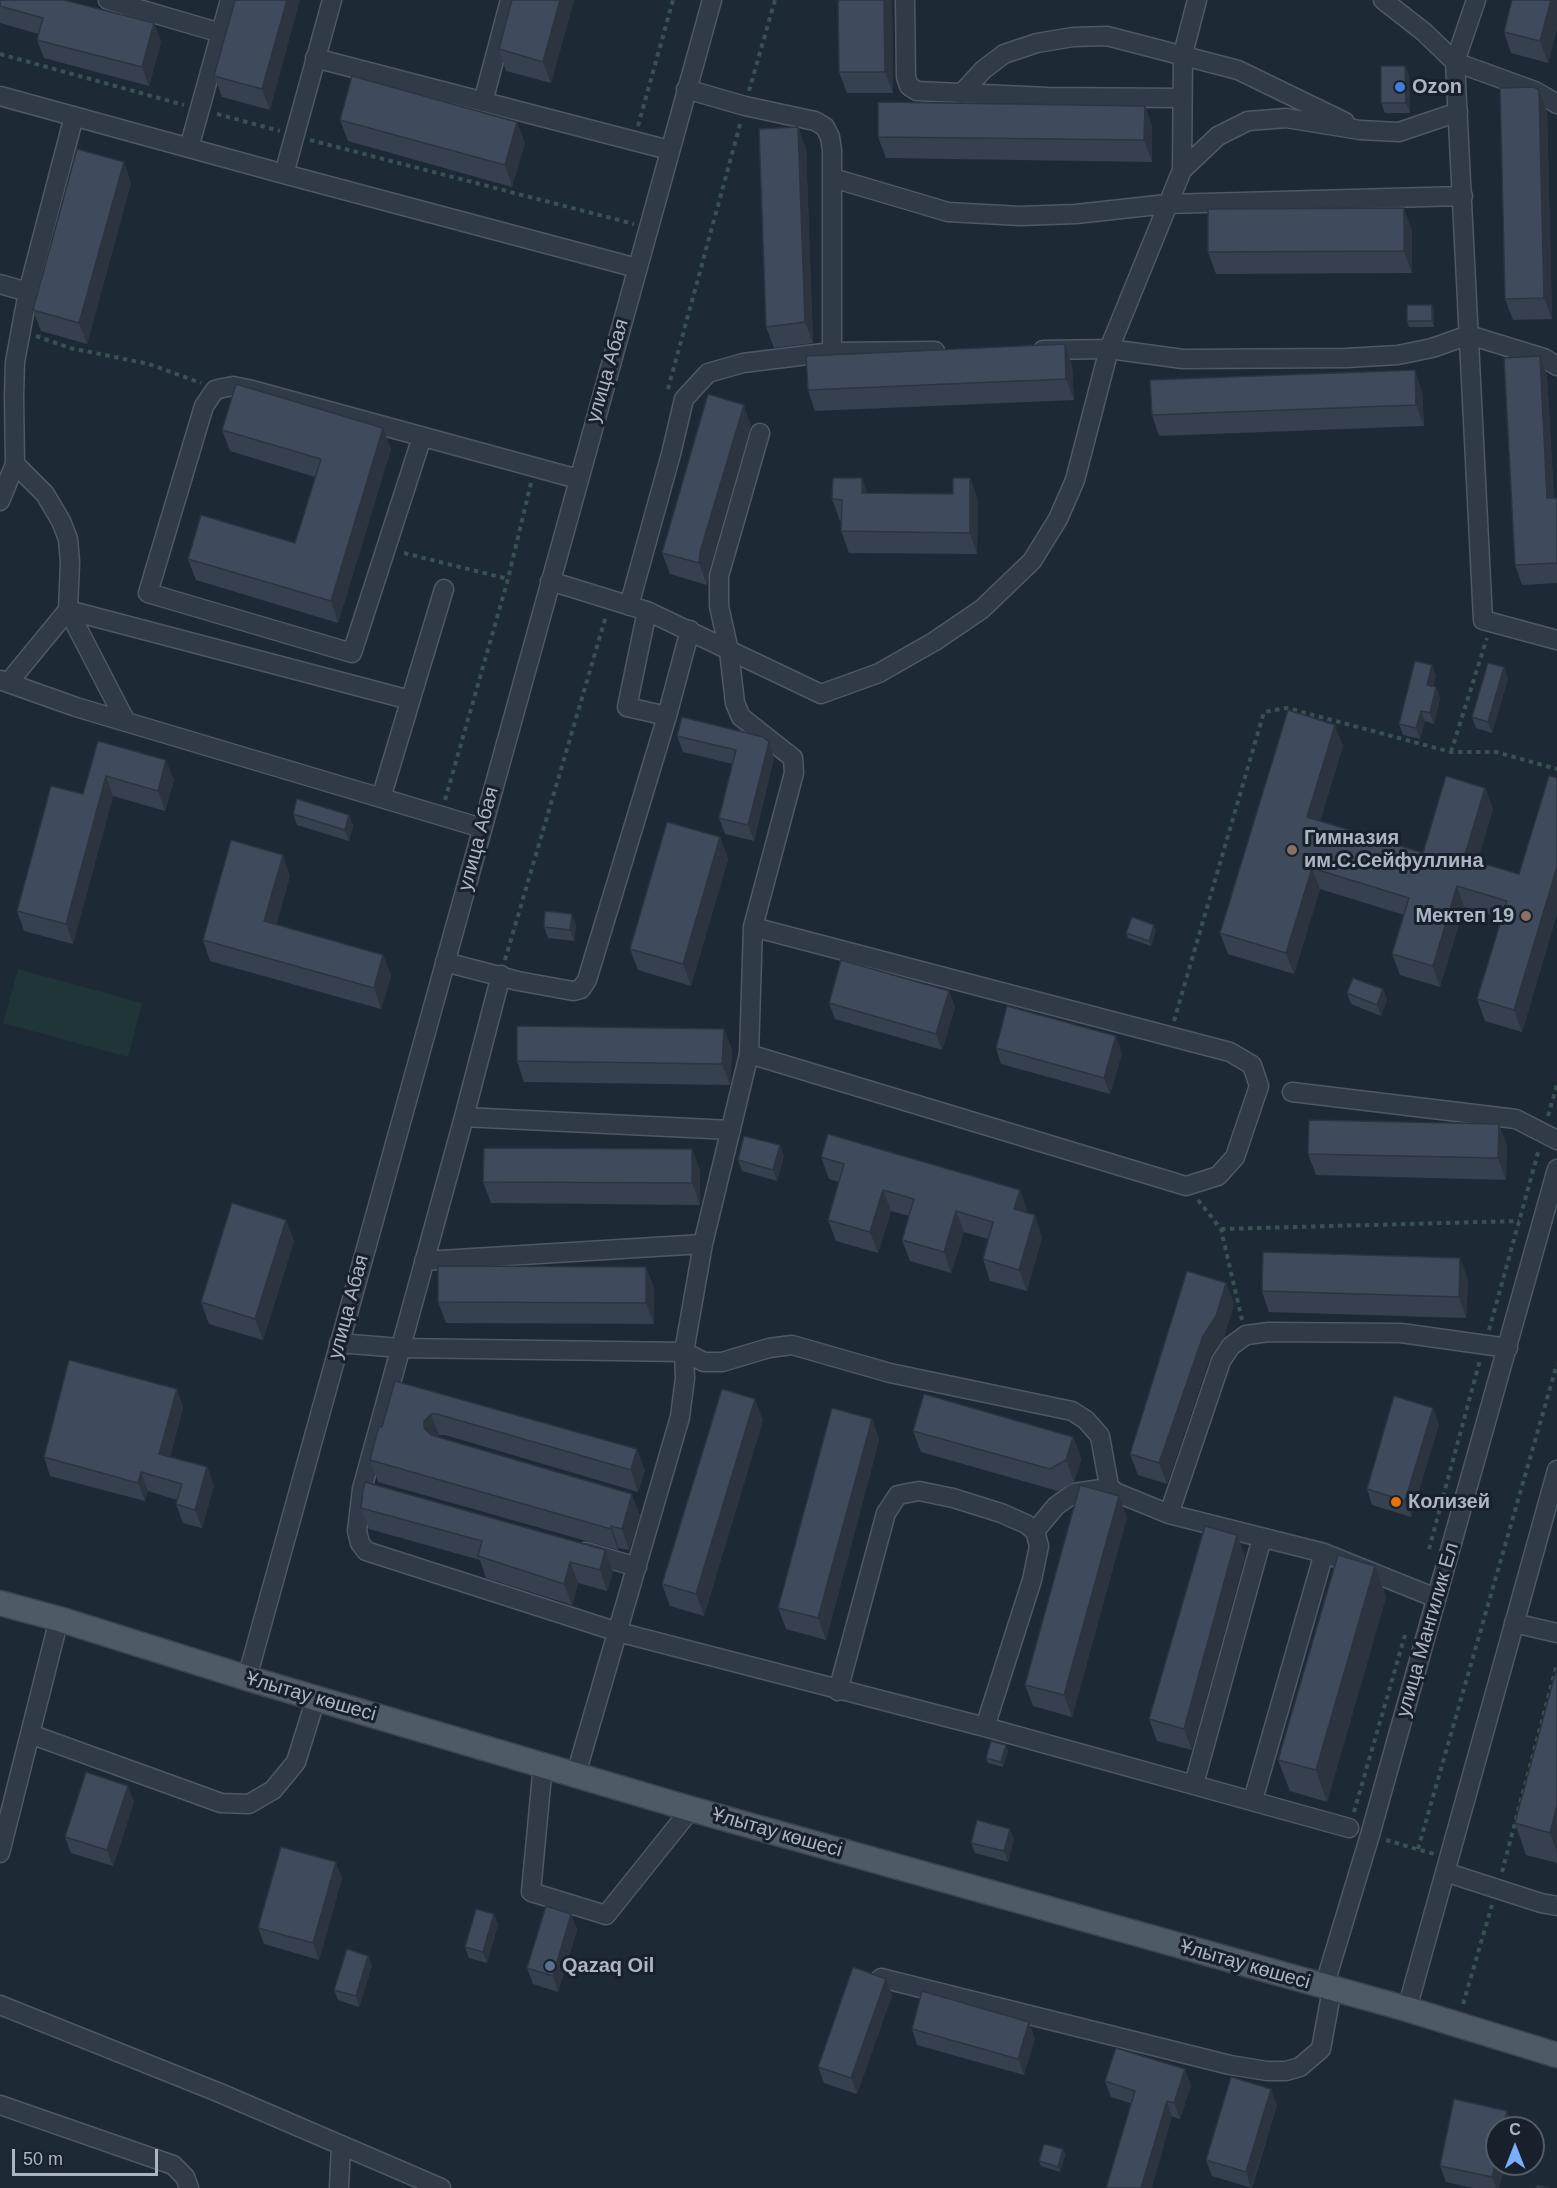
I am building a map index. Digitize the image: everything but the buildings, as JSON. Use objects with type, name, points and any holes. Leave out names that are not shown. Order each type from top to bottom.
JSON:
[{"type":"main road","name":"Ұлытау көшесі","points":[[0,1603],[692,1809],[1407,2009],[1557,2055]]},
{"type":"street","points":[[108,0],[221,33]]},
{"type":"street","points":[[189,148],[230,0]]},
{"type":"street","points":[[284,174],[332,0]]},
{"type":"street","points":[[483,102],[510,0]]},
{"type":"street","name":"улица Абая","points":[[247,1678],[712,0]]},
{"type":"street","points":[[904,0],[904,68],[909,86],[916,91],[961,94],[1182,98]]},
{"type":"street","points":[[1182,170],[1183,54],[1197,0]]},
{"type":"street","points":[[1383,0],[1424,32],[1455,62],[1535,91],[1557,105]]},
{"type":"street","points":[[1476,0],[1455,62],[1483,620],[1557,640]]},
{"type":"street","points":[[961,94],[983,70],[1004,54],[1036,43],[1073,37],[1107,36],[1238,70],[1360,130]]},
{"type":"street","points":[[315,58],[669,150]]},
{"type":"street","points":[[686,89],[745,106],[815,121],[825,127],[831,144],[833,178],[832,352]]},
{"type":"street","points":[[0,96],[637,268]]},
{"type":"street","points":[[550,581],[647,611],[821,694],[879,673],[982,609],[1032,561],[1058,519],[1075,480],[1109,349],[1182,170],[1218,136],[1248,121],[1286,118],[1360,130],[1399,132],[1458,112]]},
{"type":"street","points":[[0,501],[15,464],[15,362],[28,292],[74,116]]},
{"type":"street","points":[[833,178],[948,212],[1020,216],[1076,214],[1167,204],[1462,196]]},
{"type":"street","points":[[0,284],[28,292]]},
{"type":"street","points":[[1028,350],[1109,349],[1183,359],[1347,358],[1398,355],[1432,348],[1469,335],[1544,358],[1557,366]]},
{"type":"street","points":[[629,606],[684,399],[708,373],[743,363],[832,352],[947,351]]},
{"type":"street","points":[[422,436],[352,653],[148,593],[204,406],[215,390],[233,386],[248,388],[578,479]]},
{"type":"street","points":[[576,1774],[680,1418],[685,1378],[684,1352],[704,1244],[749,1054],[753,927],[794,773],[793,758],[741,717],[735,703],[729,651],[719,606],[719,576],[760,433]]},
{"type":"street","points":[[15,464],[45,494],[61,521],[68,539],[70,562],[68,610],[126,722]]},
{"type":"street","points":[[381,798],[444,589]]},
{"type":"street","points":[[68,610],[4,682],[76,707],[482,828]]},
{"type":"street","points":[[68,610],[410,700]]},
{"type":"street","points":[[647,611],[627,707],[667,716]]},
{"type":"street","points":[[445,962],[518,981],[573,991],[581,989],[586,980],[667,716],[690,630]]},
{"type":"street","points":[[749,1054],[1186,1185],[1218,1176],[1235,1157],[1259,1086],[1252,1065],[1230,1052],[753,927]]},
{"type":"street","points":[[501,975],[400,1348],[357,1531],[360,1543],[366,1551],[618,1632],[838,1691],[985,1727],[1349,1828]]},
{"type":"street","points":[[1292,1092],[1516,1119],[1550,1136]]},
{"type":"street","points":[[464,1117],[731,1130]]},
{"type":"street","name":"улица Мангилик Ел","points":[[881,1978],[1230,2065],[1267,2071],[1286,2071],[1300,2067],[1321,2049],[1328,1988],[1557,1169]]},
{"type":"street","points":[[424,1261],[704,1244]]},
{"type":"street","points":[[1169,1514],[1221,1361],[1231,1346],[1246,1335],[1269,1332],[1401,1334],[1508,1348]]},
{"type":"street","points":[[339,1344],[400,1348],[684,1352],[704,1362],[722,1362],[769,1348],[792,1345],[890,1373],[1072,1411],[1086,1420],[1100,1436],[1110,1488]]},
{"type":"street","points":[[1407,2009],[1557,1470]]},
{"type":"street","points":[[1035,1531],[1056,1506],[1074,1493],[1110,1488],[1169,1514],[1324,1553],[1436,1598]]},
{"type":"street","points":[[838,1691],[886,1513],[898,1495],[919,1491],[953,1498],[1026,1524],[1035,1531],[1039,1546],[1032,1580],[985,1727]]},
{"type":"street","points":[[632,1502],[654,1508]]},
{"type":"street","points":[[1194,1784],[1262,1538]]},
{"type":"street","points":[[568,1547],[637,1567]]},
{"type":"street","points":[[1253,1800],[1324,1553]]},
{"type":"street","points":[[0,1853],[59,1619]]},
{"type":"street","points":[[1514,1623],[1557,1633]]},
{"type":"street","points":[[30,1734],[221,1803],[249,1804],[273,1790],[296,1762],[316,1698]]},
{"type":"street","points":[[543,1764],[531,1892],[606,1915],[692,1809]]},
{"type":"street","points":[[1447,1865],[1497,1889],[1557,1906]]},
{"type":"street","points":[[0,2005],[220,2093],[441,2188]]},
{"type":"street","points":[[0,2105],[173,2166],[184,2177],[189,2188]]},
{"type":"street","points":[[339,2188],[341,2145]]},
{"type":"path","points":[[634,141],[673,0]]},
{"type":"path","points":[[668,390],[775,0]]},
{"type":"path","points":[[0,54],[294,135],[648,228]]},
{"type":"path","points":[[21,331],[70,348],[149,364],[190,377],[215,390]]},
{"type":"path","points":[[441,815],[508,579],[535,468]]},
{"type":"path","points":[[386,548],[508,579]]},
{"type":"path","points":[[501,975],[611,600]]},
{"type":"path","points":[[1451,752],[1492,623]]},
{"type":"path","points":[[1170,1036],[1264,712],[1287,708],[1451,752],[1496,752],[1557,769]]},
{"type":"path","points":[[1427,1557],[1519,1221],[1550,1136],[1557,1084]]},
{"type":"path","points":[[1186,1185],[1221,1229],[1246,1335]]},
{"type":"path","points":[[1221,1229],[1519,1221]]},
{"type":"path","points":[[1418,1849],[1557,1364]]},
{"type":"path","points":[[1349,1828],[1408,1624]]},
{"type":"path","points":[[1456,2024],[1497,1889],[1557,1664]]},
{"type":"path","points":[[1370,1835],[1418,1849],[1447,1865]]},
{"type":"green space","points":[[18,969],[142,1003],[128,1057],[3,1023]]},
{"type":"place","name":"Ozon","points":[[1400,87]]},
{"type":"place","name":"Гимназия им.С.Сейфуллина","points":[[1292,850]]},
{"type":"place","name":"Мектеп 19","points":[[1526,916]]},
{"type":"place","name":"Колизей","points":[[1396,1502]]},
{"type":"place","name":"Qazaq Oil","points":[[550,1966]]}]
